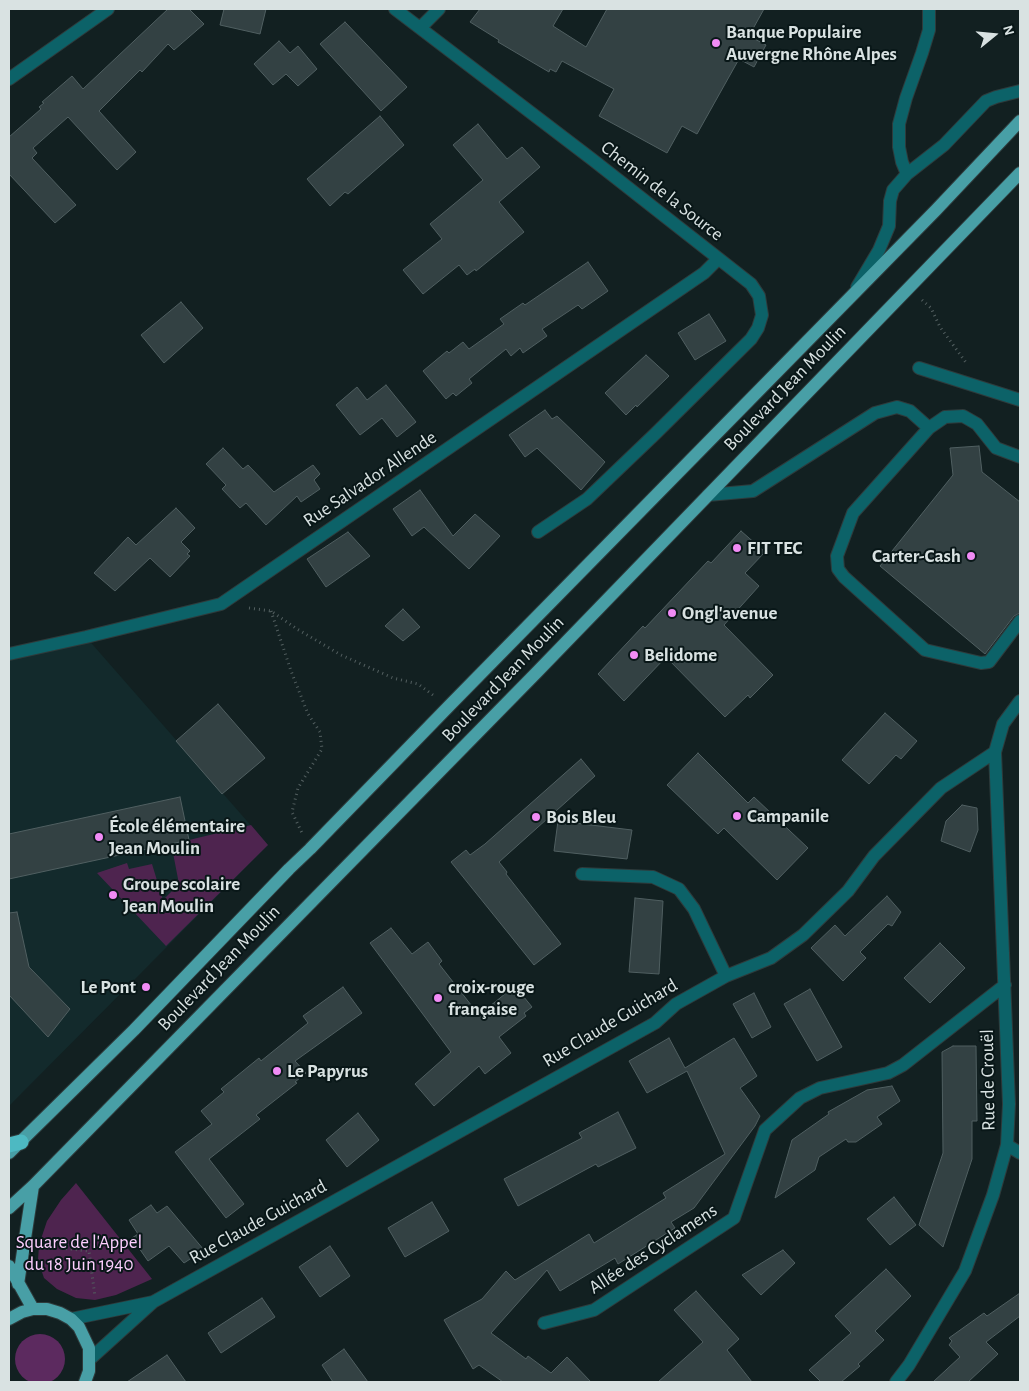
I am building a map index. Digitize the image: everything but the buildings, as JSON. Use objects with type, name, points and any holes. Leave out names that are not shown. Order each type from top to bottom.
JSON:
[{"type":"main road","name":"Boulevard Jean Moulin","points":[[9,1153],[15,1143],[134,1030],[1020,121]]},
{"type":"main road","name":"Boulevard Jean Moulin","points":[[9,1208],[33,1186],[708,495],[1020,173]]},
{"type":"main road","points":[[18,1284],[33,1186]]},
{"type":"main road","points":[[9,1266],[34,1309]]},
{"type":"main road","points":[[9,1319],[22,1312],[34,1309],[60,1312],[71,1319],[85,1337],[90,1359],[85,1382]]},
{"type":"street","points":[[9,80],[108,9]]},
{"type":"street","name":"Chemin de la Source","points":[[395,9],[593,160],[751,284],[759,296],[762,315],[758,328],[750,339],[587,499],[538,532]]},
{"type":"street","points":[[420,28],[439,9]]},
{"type":"street","points":[[907,174],[899,147],[899,124],[929,30],[929,9]]},
{"type":"street","points":[[852,295],[879,250],[889,226],[890,201],[894,190],[907,174],[944,144],[986,101],[996,96],[1020,91]]},
{"type":"street","name":"Rue Salvador Allende","points":[[9,654],[221,604],[704,273],[718,259]]},
{"type":"street","points":[[919,368],[1020,400]]},
{"type":"street","points":[[708,495],[753,491],[875,413],[897,406],[910,411],[929,428]]},
{"type":"street","points":[[1020,457],[996,448],[977,424],[963,416],[944,417],[929,428],[853,513],[837,556],[838,569],[844,578],[924,650],[981,663],[989,662],[1020,621]]},
{"type":"street","points":[[995,752],[1003,724],[1020,701]]},
{"type":"street","name":"Rue Claude Guichard","points":[[90,1359],[153,1302],[655,1023],[676,1004],[726,976],[771,958],[803,935],[848,891],[874,856],[941,788],[995,752]]},
{"type":"street","name":"Rue de Crouël","points":[[896,1382],[909,1365],[965,1271],[994,1194],[1007,1145],[1009,1104],[995,752]]},
{"type":"street","points":[[582,874],[653,877],[679,890],[694,909],[726,976]]},
{"type":"street","name":"Allée des Cyclamens","points":[[544,1323],[594,1310],[734,1218],[765,1130],[800,1098],[820,1088],[888,1073],[903,1065],[1005,985]]},
{"type":"street","points":[[1007,1145],[1020,1153]]},
{"type":"street","name":"Rue Claude Guichard","points":[[71,1319],[153,1302]]},
{"type":"path","points":[[931,308],[940,327],[972,370],[969,384]]},
{"type":"path","points":[[221,604],[271,611],[341,655],[393,678],[418,684],[449,706]]},
{"type":"path","points":[[271,611],[308,714],[320,732],[322,749],[298,788],[292,812],[310,850]]},
{"type":"path","points":[[39,1245],[89,1251],[95,1300]]},
{"type":"shaded area","name":"Groupe scolaire Jean Moulin","points":[[86,637],[268,845],[9,1106],[9,654]]},
{"type":"shaded area","points":[[35,1334],[45,1334],[58,1341],[65,1354],[65,1364],[58,1377],[45,1384],[35,1384],[26,1380],[19,1373],[15,1364],[15,1354],[19,1345],[26,1338]]},
{"type":"green space","points":[[251,825],[268,845],[166,946],[97,873],[127,863],[129,869],[152,864],[163,900],[179,884],[173,853],[193,849],[189,840]]},
{"type":"green space","name":"Square de l'Appel du 18 Juin 1940","points":[[76,1183],[152,1279],[116,1295],[95,1300],[76,1298],[57,1289],[44,1278],[38,1260],[39,1245],[47,1221],[61,1200]]},
{"type":"place","name":"Banque Populaire Auvergne Rhône Alpes","points":[[716,43]]},
{"type":"place","name":"FIT TEC","points":[[737,548]]},
{"type":"place","name":"Carter-Cash","points":[[971,556]]},
{"type":"place","name":"Ongl'avenue","points":[[672,613]]},
{"type":"place","name":"Belidome","points":[[634,655]]},
{"type":"place","name":"Campanile","points":[[737,816]]},
{"type":"place","name":"Bois Bleu","points":[[536,817]]},
{"type":"place","name":"École élémentaire Jean Moulin","points":[[99,837]]},
{"type":"place","name":"Groupe scolaire Jean Moulin","points":[[113,895]]},
{"type":"place","name":"Le Pont","points":[[146,987]]},
{"type":"place","name":"croix-rouge française","points":[[438,998]]},
{"type":"place","name":"Le Papyrus","points":[[277,1071]]}]
